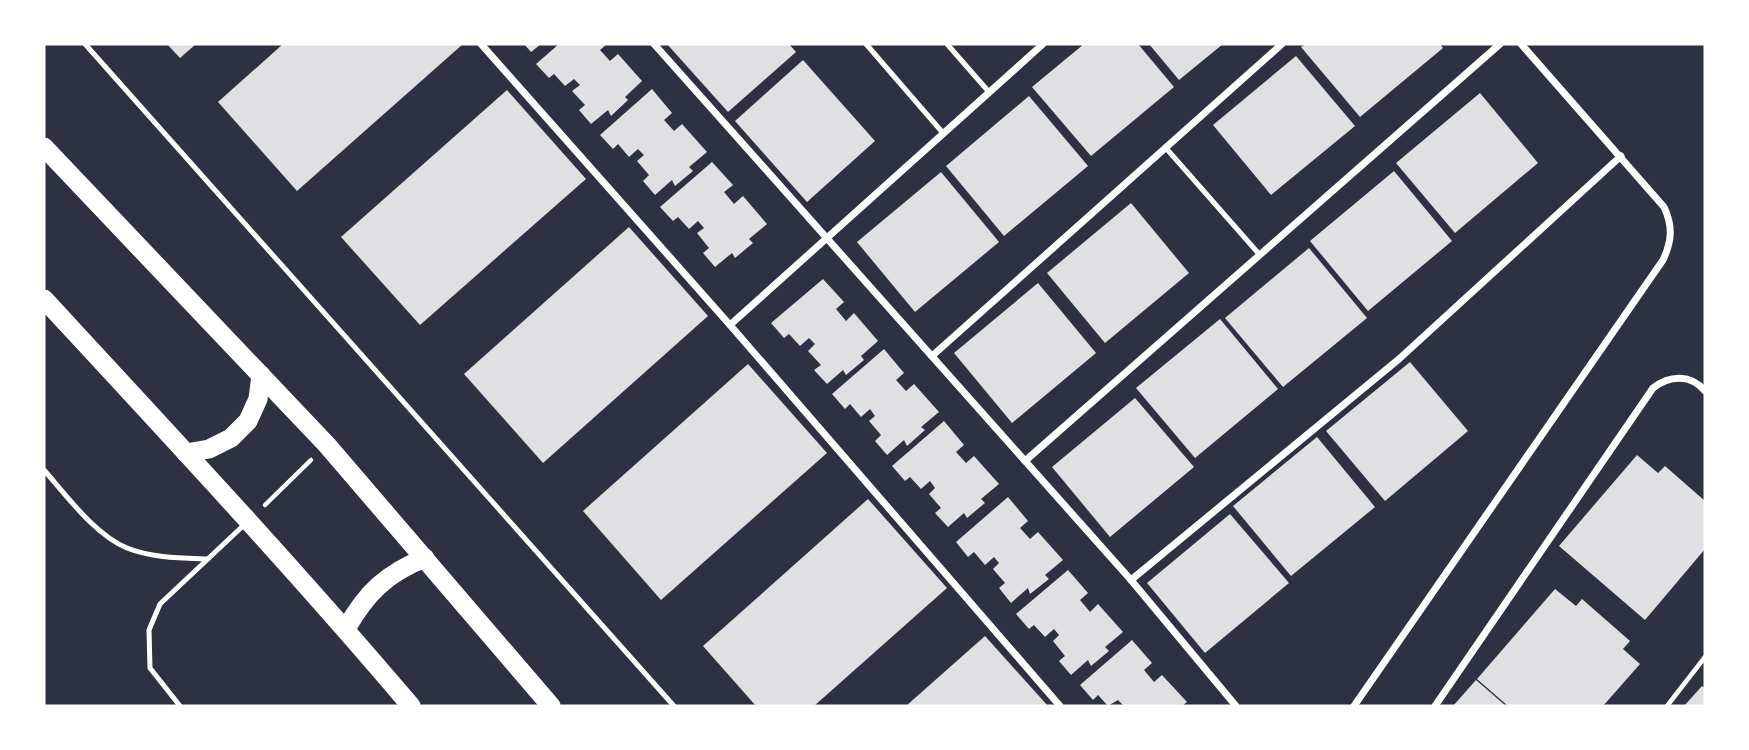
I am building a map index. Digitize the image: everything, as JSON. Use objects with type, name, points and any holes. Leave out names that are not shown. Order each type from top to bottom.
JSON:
[{"type":"highway","points":[[44,147],[327,445],[551,706]]},
{"type":"highway","points":[[44,299],[346,629],[411,706]]},
{"type":"highway","points":[[186,453],[209,449],[231,438],[248,421],[258,399],[261,375]]},
{"type":"highway","points":[[346,629],[365,598],[378,585],[408,564],[425,558]]},
{"type":"street","points":[[481,44],[730,325],[1060,706]]},
{"type":"street","points":[[654,44],[1132,580],[1236,706]]},
{"type":"street","points":[[730,325],[1042,44]]},
{"type":"street","points":[[932,356],[1282,44]]},
{"type":"street","points":[[1025,461],[1500,44]]},
{"type":"street","points":[[1354,706],[1669,248],[1670,220],[1664,207],[1521,44]]},
{"type":"street","points":[[1132,580],[1399,359],[1620,156]]},
{"type":"street","points":[[1435,706],[1653,388],[1661,381],[1682,378],[1692,380],[1705,391]]},
{"type":"lane","points":[[85,44],[674,706]]},
{"type":"lane","points":[[866,44],[943,133]]},
{"type":"lane","points":[[947,44],[989,92]]},
{"type":"lane","points":[[1165,147],[1259,254]]},
{"type":"lane","points":[[44,470],[95,527],[126,547],[161,556],[208,559]]},
{"type":"lane","points":[[180,706],[150,668],[149,630],[160,604],[248,521]]},
{"type":"path","points":[[248,521],[327,445]]},
{"type":"path","points":[[1667,706],[1705,657]]},
{"type":"building","points":[[167,44],[196,44],[180,58]]},
{"type":"building","points":[[283,44],[463,44],[297,191],[218,102]]},
{"type":"building","points":[[524,44],[541,44],[531,52]]},
{"type":"building","points":[[559,44],[607,44],[600,50],[610,61],[618,54],[642,81],[625,97],[628,100],[611,116],[608,110],[591,124],[579,110],[585,105],[572,91],[580,85],[574,79],[565,86],[554,74],[549,78],[536,64]]},
{"type":"building","points":[[667,44],[789,44],[796,52],[728,112]]},
{"type":"building","points":[[1084,44],[1138,44],[1174,87],[1091,156],[1032,87]]},
{"type":"building","points":[[1149,44],[1223,44],[1179,80]]},
{"type":"building","points":[[1306,44],[1440,44],[1443,48],[1360,117],[1301,47]]},
{"type":"building","points":[[1296,56],[1355,126],[1271,195],[1213,125]]},
{"type":"building","points":[[803,60],[875,141],[807,202],[735,121]]},
{"type":"building","points":[[652,89],[672,113],[664,120],[674,131],[682,124],[707,152],[689,167],[693,171],[675,186],[672,180],[655,195],[643,181],[649,175],[637,161],[644,155],[638,149],[629,157],[618,144],[613,149],[600,135]]},
{"type":"building","points":[[507,90],[586,179],[420,325],[341,237]]},
{"type":"building","points":[[1480,93],[1538,163],[1455,233],[1396,163]]},
{"type":"building","points":[[1029,96],[1088,166],[1004,236],[946,166]]},
{"type":"building","points":[[712,162],[733,185],[724,192],[734,204],[743,196],[767,224],[749,239],[753,243],[735,258],[732,253],[715,267],[703,253],[709,248],[697,233],[704,228],[698,221],[689,229],[678,217],[673,221],[660,207]]},
{"type":"building","points":[[1394,171],[1452,241],[1368,311],[1310,241]]},
{"type":"building","points":[[941,172],[999,242],[915,312],[857,242]]},
{"type":"building","points":[[1131,203],[1189,273],[1105,343],[1047,273]]},
{"type":"building","points":[[629,227],[708,316],[543,463],[464,374]]},
{"type":"building","points":[[1309,248],[1367,318],[1283,387],[1225,318]]},
{"type":"building","points":[[823,279],[844,302],[836,309],[846,321],[854,313],[878,341],[861,356],[864,360],[846,375],[843,370],[827,384],[814,370],[821,365],[808,351],[815,344],[809,338],[800,346],[789,334],[784,338],[771,323]]},
{"type":"building","points":[[1038,283],[1096,353],[1012,423],[954,353]]},
{"type":"building","points":[[1220,319],[1278,389],[1195,458],[1136,388]]},
{"type":"building","points":[[884,349],[904,373],[896,380],[906,391],[914,384],[939,412],[921,427],[925,430],[907,446],[904,440],[887,455],[875,441],[881,435],[869,421],[875,416],[870,409],[861,417],[850,404],[845,409],[832,394]]},
{"type":"building","points":[[1410,362],[1468,431],[1385,501],[1326,431]]},
{"type":"building","points":[[748,364],[827,453],[661,600],[583,511]]},
{"type":"building","points":[[1135,398],[1194,467],[1110,537],[1052,467]]},
{"type":"building","points":[[944,421],[964,445],[956,452],[966,463],[974,456],[999,484],[981,499],[985,503],[967,518],[964,513],[948,527],[935,513],[941,508],[929,494],[935,488],[930,481],[921,489],[910,477],[905,481],[892,466]]},
{"type":"building","points":[[1317,437],[1375,507],[1291,576],[1233,506]]},
{"type":"building","points":[[1637,455],[1658,473],[1665,466],[1705,501],[1705,549],[1645,620],[1559,546]]},
{"type":"building","points":[[1008,497],[1028,521],[1020,528],[1030,539],[1038,532],[1063,560],[1045,575],[1049,579],[1030,594],[1028,588],[1011,603],[999,588],[1005,583],[993,569],[999,563],[994,557],[985,565],[974,552],[968,557],[956,542]]},
{"type":"building","points":[[868,499],[947,588],[814,706],[756,706],[703,646]]},
{"type":"building","points":[[1230,514],[1289,583],[1205,653],[1147,583]]},
{"type":"building","points":[[1068,570],[1088,593],[1080,600],[1090,612],[1098,604],[1123,632],[1105,647],[1109,651],[1091,666],[1088,660],[1071,675],[1059,661],[1065,656],[1053,641],[1059,635],[1054,629],[1045,637],[1034,625],[1029,629],[1016,614]]},
{"type":"building","points":[[1555,589],[1576,606],[1582,599],[1630,641],[1623,649],[1640,664],[1603,706],[1508,706],[1477,679]]},
{"type":"building","points":[[985,636],[1048,706],[906,706]]},
{"type":"building","points":[[1132,640],[1152,663],[1144,670],[1154,682],[1162,675],[1187,702],[1182,706],[1124,706],[1118,700],[1108,706],[1098,695],[1093,700],[1080,685]]},
{"type":"building","points":[[1476,680],[1506,706],[1453,706]]},
{"type":"building","points":[[1702,686],[1705,688],[1705,706],[1684,706]]}]
